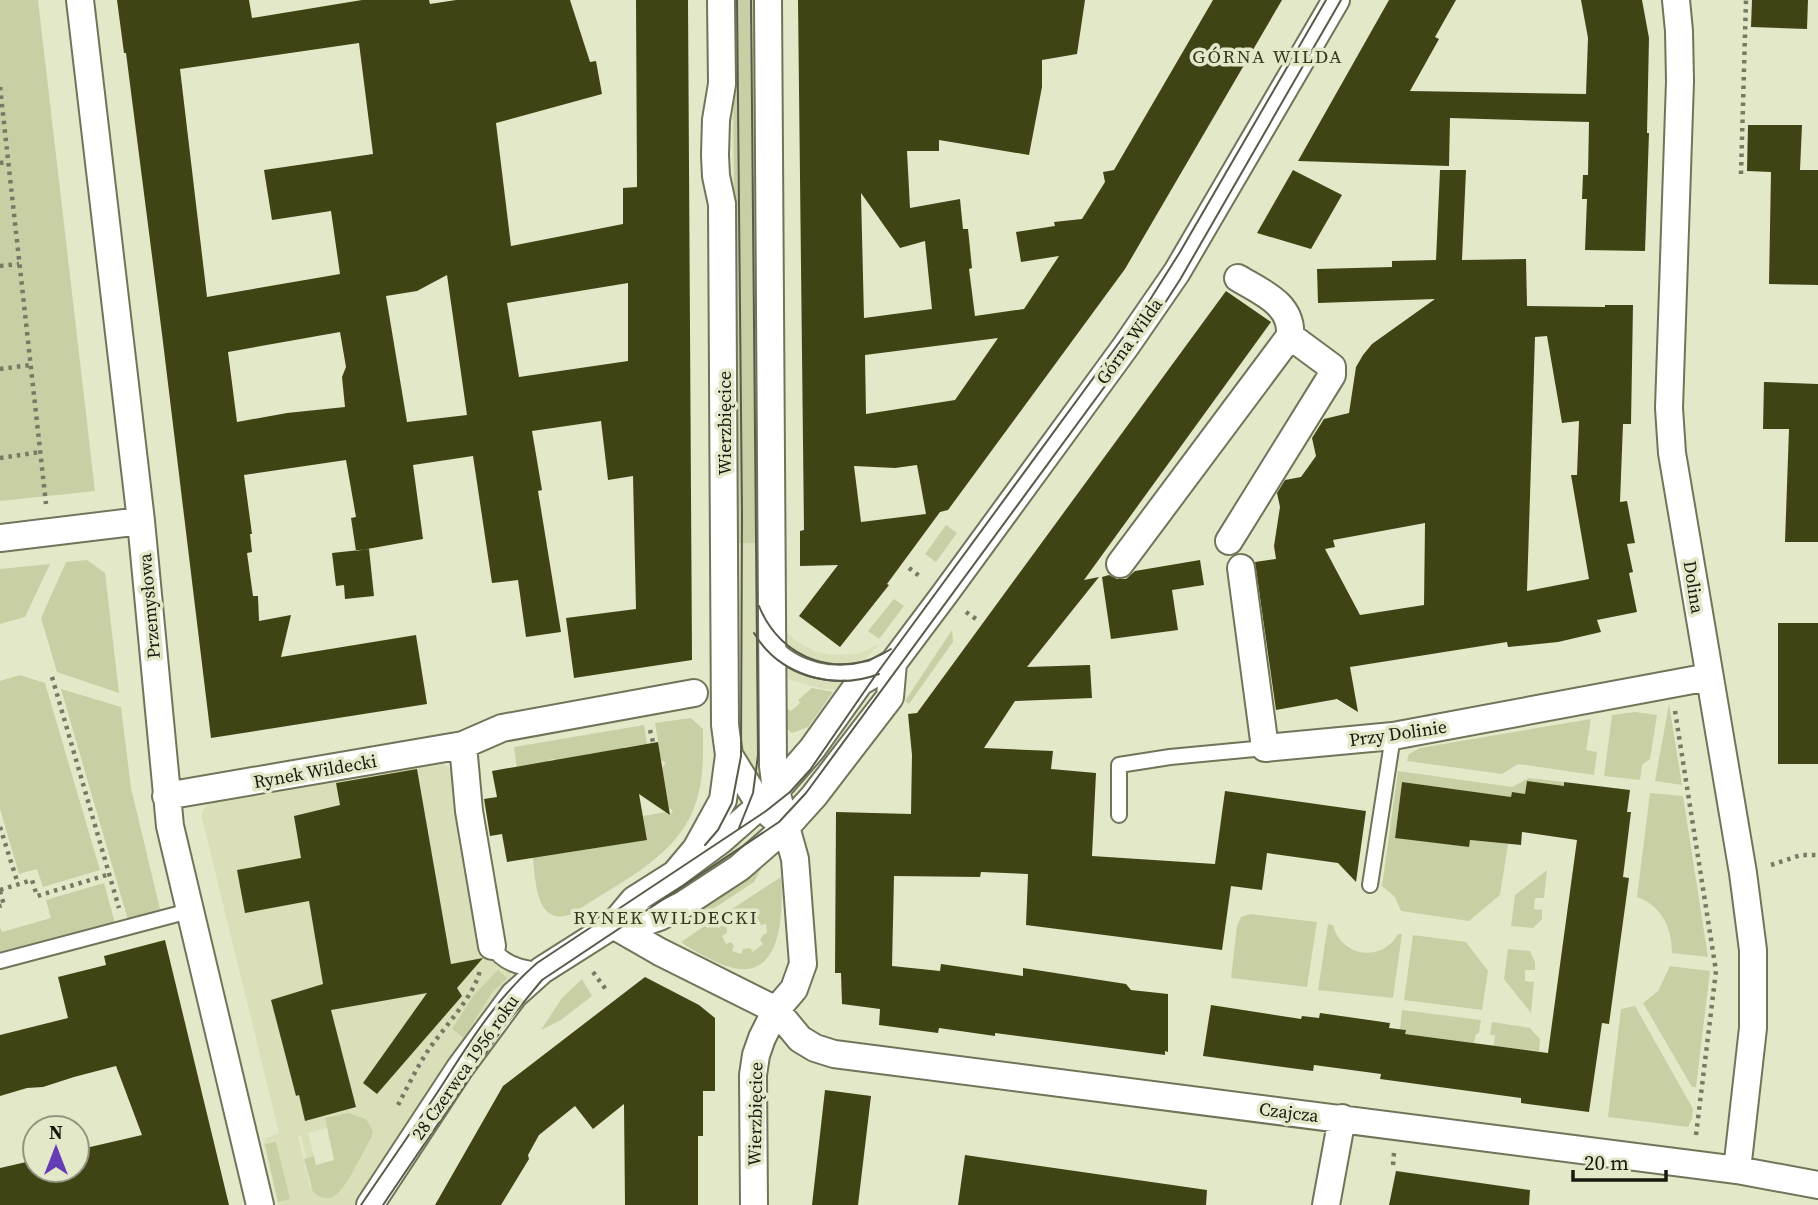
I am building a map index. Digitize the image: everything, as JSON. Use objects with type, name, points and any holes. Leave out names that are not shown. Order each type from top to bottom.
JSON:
[{"type":"street","name":"Przemysłowa","points":[[80,0],[141,521],[170,826],[260,1205]]},
{"type":"street","name":"Wierzbięcice","points":[[721,0],[722,84],[716,120],[715,155],[722,204],[725,704],[729,755],[768,798],[786,827],[795,859],[803,964],[794,989],[776,1010],[762,1038],[754,1064],[754,1205]]},
{"type":"street","points":[[768,0],[774,741],[768,798]]},
{"type":"street","name":"Górna Wilda","points":[[768,798],[811,749],[860,682],[893,663],[1160,298],[1336,0]]},
{"type":"street","name":"Dolina","points":[[1676,0],[1680,81],[1669,408],[1672,453],[1743,873],[1753,950],[1753,1028],[1737,1170]]},
{"type":"street","points":[[1120,564],[1290,336],[1291,322],[1284,310],[1269,296],[1238,278]]},
{"type":"street","points":[[1229,541],[1332,375],[1332,367],[1290,336]]},
{"type":"street","points":[[0,538],[141,521]]},
{"type":"street","points":[[1241,568],[1265,748]]},
{"type":"street","points":[[786,827],[821,789],[890,697],[893,663]]},
{"type":"street","name":"Przy Dolinie","points":[[1265,748],[1393,736],[1709,677]]},
{"type":"street","name":"Rynek Wildecki","points":[[166,796],[463,745],[502,728],[694,693]]},
{"type":"street","points":[[774,741],[776,751],[789,757],[811,749]]},
{"type":"street","points":[[463,745],[486,957]]},
{"type":"street","name":"28 Czerwca 1956 roku","points":[[675,874],[696,849],[723,800],[729,755]]},
{"type":"street","name":"28 Czerwca 1956 roku","points":[[370,1205],[460,1068],[514,995],[542,970],[613,925],[634,900],[721,840],[768,798]]},
{"type":"street","name":"28 Czerwca 1956 roku","points":[[613,925],[642,923],[659,918],[681,906],[739,868],[786,827]]},
{"type":"street","points":[[613,925],[660,952],[776,1010]]},
{"type":"street","name":"Czajcza","points":[[776,1010],[800,1039],[815,1048],[834,1054],[1737,1170],[1818,1185]]},
{"type":"street","points":[[1326,1205],[1342,1118]]},
{"type":"lane","points":[[772,644],[802,665],[824,672],[855,672],[893,663]]},
{"type":"lane","points":[[1370,885],[1393,736]]},
{"type":"lane","points":[[1119,815],[1119,765],[1265,748]]},
{"type":"lane","points":[[0,961],[189,911]]},
{"type":"lane","points":[[486,957],[504,960],[523,968],[542,970]]},
{"type":"path","points":[[1741,174],[1746,0]]},
{"type":"path","points":[[0,87],[46,505]]},
{"type":"path","points":[[0,163],[8,162]]},
{"type":"path","points":[[0,266],[19,264]]},
{"type":"path","points":[[0,369],[30,365]]},
{"type":"path","points":[[0,458],[40,452]]},
{"type":"path","points":[[909,568],[926,581]]},
{"type":"path","points":[[962,609],[976,620]]},
{"type":"path","points":[[52,677],[125,929]]},
{"type":"path","points":[[1674,705],[1716,971],[1696,1138]]},
{"type":"path","points":[[650,724],[653,743]]},
{"type":"path","points":[[0,827],[18,884]]},
{"type":"path","points":[[1760,868],[1801,855],[1818,855]]},
{"type":"path","points":[[0,906],[4,905],[0,890],[18,884],[32,880],[37,896],[110,874]]},
{"type":"path","points":[[394,1113],[427,1052],[478,977],[486,957]]},
{"type":"shaded area","points":[[0,0],[38,0],[95,491],[0,501]]},
{"type":"shaded area","points":[[733,0],[756,0],[760,543],[736,543]]},
{"type":"shaded area","points":[[761,0],[764,781],[755,788],[744,772],[733,725],[733,194],[732,105],[728,104]]},
{"type":"shaded area","points":[[946,525],[957,533],[936,562],[925,554]]},
{"type":"shaded area","points":[[87,560],[105,573],[119,693],[57,672],[41,618],[66,562]]},
{"type":"shaded area","points":[[50,564],[25,617],[0,624],[0,569]]},
{"type":"shaded area","points":[[894,599],[904,606],[879,639],[868,631]]},
{"type":"shaded area","points":[[784,630],[816,652],[831,655],[858,654],[879,644],[837,690],[819,688],[791,680],[780,673]]},
{"type":"shaded area","points":[[952,630],[953,642],[909,704],[905,701]]},
{"type":"shaded area","points":[[20,675],[45,683],[100,870],[43,887],[37,869],[19,874],[0,809],[0,681]]},
{"type":"shaded area","points":[[812,688],[833,692],[808,727],[792,733],[786,728],[782,714],[788,709],[791,711],[800,703],[798,700]]},
{"type":"shaded area","points":[[61,689],[121,707],[131,788],[160,909],[128,920]]},
{"type":"shaded area","points":[[1669,704],[1682,785],[1655,781]]},
{"type":"shaded area","points":[[1635,712],[1657,715],[1650,759],[1642,765],[1640,780],[1604,776],[1612,715]]},
{"type":"shaded area","points":[[691,718],[703,729],[702,773],[697,799],[689,819],[677,837],[645,867],[572,914],[550,914],[539,898],[532,853],[565,853],[647,839],[643,816],[666,812],[670,815],[673,811],[669,808],[662,768],[666,763],[661,760],[655,723]]},
{"type":"shaded area","points":[[1591,719],[1586,750],[1597,752],[1594,775],[1518,764],[1502,774],[1407,761],[1409,754],[1420,748]]},
{"type":"shaded area","points":[[644,725],[647,744],[624,747],[624,752],[593,757],[592,753],[587,754],[587,758],[556,763],[554,759],[549,760],[549,764],[517,769],[514,747]]},
{"type":"shaded area","points":[[440,761],[454,772],[484,947],[492,960],[511,971],[511,976],[354,1205],[278,1205],[263,1143],[266,1138],[279,1133],[201,814],[210,800]],"holes":[[[506,978],[492,993],[464,1038],[452,1029],[473,996]],[[325,1118],[373,1131],[341,1191],[331,1198],[310,1187],[298,1136],[301,1135],[306,1158],[314,1156],[308,1133],[327,1128]]]},
{"type":"shaded area","points":[[1398,771],[1512,787],[1529,778],[1564,782],[1564,786],[1527,782],[1525,794],[1512,792],[1511,797],[1402,782],[1395,837],[1469,847],[1470,840],[1508,844],[1500,895],[1469,921],[1401,911],[1395,897],[1382,886]]},
{"type":"shaded area","points":[[1650,793],[1683,796],[1708,957],[1672,953],[1670,935],[1664,919],[1653,906],[1637,897]]},
{"type":"shaded area","points":[[741,843],[720,873],[663,908],[669,890],[723,844]]},
{"type":"shaded area","points":[[764,863],[754,882],[690,924],[684,916]]},
{"type":"shaded area","points":[[1547,870],[1544,898],[1535,898],[1534,909],[1542,910],[1542,919],[1533,928],[1511,926],[1515,895]]},
{"type":"shaded area","points":[[781,877],[778,933],[773,949],[765,961],[752,968],[736,969],[714,961],[681,942],[718,917],[727,925],[727,933],[722,936],[726,944],[731,942],[734,946],[732,951],[741,954],[743,949],[750,948],[753,952],[763,944],[760,940],[767,933],[766,924],[761,925],[756,917],[757,913],[749,910],[747,914],[736,916],[732,909]]},
{"type":"shaded area","points":[[104,883],[115,923],[0,954],[0,927],[2,932],[51,918],[46,900]]},
{"type":"shaded area","points":[[1250,914],[1317,922],[1307,987],[1231,978],[1237,926],[1241,917]]},
{"type":"shaded area","points":[[1328,924],[1333,925],[1344,944],[1363,952],[1382,949],[1398,934],[1402,934],[1393,998],[1318,990]]},
{"type":"shaded area","points":[[1413,935],[1466,942],[1488,971],[1482,1010],[1404,1000]]},
{"type":"shaded area","points":[[1508,949],[1530,951],[1535,962],[1535,970],[1525,970],[1525,981],[1534,982],[1531,1013],[1504,979]]},
{"type":"shaded area","points":[[1670,966],[1710,971],[1696,1087],[1692,1087],[1643,1003],[1658,991]]},
{"type":"shaded area","points":[[498,970],[507,978],[492,993],[464,1038],[452,1029],[473,996]]},
{"type":"shaded area","points":[[582,979],[592,996],[561,1020],[541,1030],[562,998]]},
{"type":"shaded area","points":[[1635,1006],[1693,1109],[1688,1127],[1608,1117],[1621,1009]]},
{"type":"shaded area","points":[[1402,1010],[1481,1020],[1479,1033],[1476,1034],[1474,1043],[1405,1034],[1405,1030],[1400,1029]]},
{"type":"shaded area","points":[[1492,1022],[1530,1028],[1540,1039],[1539,1051],[1494,1046],[1495,1035],[1490,1035]]},
{"type":"shaded area","points":[[348,1113],[366,1119],[373,1131],[372,1136],[343,1187],[333,1197],[323,1198],[313,1192],[304,1159],[314,1156],[316,1165],[334,1160],[325,1118]]},
{"type":"shaded area","points":[[276,1142],[290,1199],[278,1202],[265,1144]]},
{"type":"building","points":[[117,0],[249,0],[252,18],[362,0],[429,0],[430,4],[456,0],[570,0],[590,62],[596,61],[602,94],[496,123],[511,246],[623,224],[623,188],[637,187],[636,0],[688,0],[692,660],[574,678],[566,618],[636,609],[633,476],[608,480],[601,421],[532,431],[542,490],[538,491],[561,632],[526,637],[518,580],[492,583],[473,456],[413,465],[423,539],[356,551],[351,518],[356,517],[346,460],[244,475],[252,534],[252,552],[247,553],[253,596],[258,596],[259,621],[291,615],[281,657],[416,635],[427,704],[211,738],[162,334]],"holes":[[[359,43],[373,154],[264,170],[272,220],[331,211],[340,274],[207,297],[180,69]],[[447,275],[467,415],[407,422],[386,296],[417,291]],[[628,283],[628,361],[519,377],[507,303]],[[340,332],[346,367],[342,377],[345,407],[237,422],[228,352]]]},
{"type":"building","points":[[798,0],[1085,0],[1077,54],[1042,60],[1042,87],[1029,155],[939,140],[939,151],[907,151],[910,208],[960,199],[963,229],[968,229],[972,268],[969,269],[975,316],[1024,309],[1059,256],[1021,262],[1016,232],[1055,226],[1054,222],[1082,219],[1105,182],[1103,172],[1114,170],[1213,0],[1282,0],[1125,269],[948,510],[940,512],[887,584],[889,585],[840,647],[799,616],[838,565],[800,566],[800,531],[804,530]],"holes":[[[861,193],[900,248],[925,241],[932,309],[864,318]],[[998,338],[955,400],[866,414],[865,355]],[[917,465],[926,514],[861,522],[854,466],[895,468]]]},
{"type":"building","points":[[1389,0],[1456,0],[1435,37],[1439,39],[1410,91],[1586,94],[1588,38],[1581,0],[1642,0],[1649,38],[1645,251],[1585,250],[1587,199],[1582,199],[1583,175],[1588,175],[1589,122],[1450,118],[1449,166],[1298,161]]},
{"type":"building","points":[[1752,0],[1808,0],[1807,29],[1751,27]]},
{"type":"building","points":[[1748,125],[1802,125],[1800,170],[1818,170],[1818,285],[1769,284],[1771,172],[1747,171]]},
{"type":"building","points":[[1293,170],[1342,195],[1311,249],[1257,233]]},
{"type":"building","points":[[1440,170],[1466,170],[1462,260],[1526,259],[1527,306],[1633,305],[1631,424],[1623,424],[1620,502],[1627,501],[1635,543],[1627,544],[1633,572],[1629,573],[1637,612],[1597,620],[1601,632],[1558,642],[1508,647],[1507,642],[1350,667],[1358,712],[1337,699],[1276,710],[1255,562],[1276,559],[1274,546],[1280,507],[1277,493],[1285,480],[1301,477],[1316,456],[1312,438],[1324,419],[1349,413],[1356,367],[1363,355],[1372,344],[1435,299],[1318,303],[1317,269],[1392,267],[1392,261],[1436,260]],"holes":[[[1547,336],[1562,423],[1579,421],[1577,475],[1571,475],[1589,579],[1527,591],[1535,337]],[[1425,523],[1424,605],[1360,615],[1325,549],[1335,547],[1333,540]]]},
{"type":"building","points":[[1226,291],[1271,322],[1084,580],[1099,577],[1027,667],[1090,665],[1092,698],[1015,701],[984,748],[1053,751],[1051,769],[1096,773],[1092,856],[1215,864],[1225,791],[1366,811],[1356,882],[1338,863],[1267,853],[1262,890],[1231,886],[1222,950],[1026,925],[1028,874],[981,872],[980,877],[894,876],[892,966],[940,971],[941,964],[1023,976],[1023,968],[1126,984],[1131,990],[1168,994],[1168,1052],[1165,1051],[1165,1055],[995,1033],[995,1036],[939,1028],[938,1033],[879,1025],[880,1009],[842,1004],[841,973],[835,973],[836,812],[911,814],[912,755],[908,714],[917,713]]},
{"type":"building","points":[[1764,382],[1818,384],[1818,542],[1785,542],[1789,429],[1763,429]]},
{"type":"building","points":[[369,549],[374,596],[345,599],[344,585],[336,586],[332,553]]},
{"type":"building","points":[[1200,560],[1204,585],[1172,590],[1178,630],[1111,639],[1102,577],[1109,575],[1126,579],[1135,571]]},
{"type":"building","points":[[1778,623],[1818,623],[1818,764],[1778,764]]},
{"type":"building","points":[[658,742],[670,815],[639,794],[647,840],[507,862],[502,834],[490,836],[484,799],[497,797],[492,771]]},
{"type":"building","points":[[417,769],[451,964],[483,958],[457,988],[462,996],[377,1094],[363,1083],[427,993],[331,1010],[356,1107],[305,1121],[271,1000],[323,984],[309,901],[245,913],[237,870],[301,858],[294,816],[340,805],[336,783]]},
{"type":"building","points":[[1527,781],[1564,786],[1564,782],[1630,790],[1627,812],[1631,812],[1623,877],[1629,878],[1609,1024],[1602,1023],[1589,1112],[1521,1103],[1521,1098],[1380,1079],[1381,1074],[1314,1065],[1313,1071],[1203,1056],[1211,1005],[1301,1019],[1302,1016],[1319,1018],[1320,1013],[1390,1023],[1389,1028],[1406,1030],[1405,1034],[1548,1053],[1577,840],[1522,832],[1521,845],[1470,840],[1469,847],[1395,838],[1402,782],[1511,797],[1512,792],[1525,794]]},
{"type":"building","points":[[165,940],[229,1205],[0,1205],[0,1168],[21,1163],[21,1184],[91,1184],[91,1147],[142,1135],[116,1066],[0,1096],[0,1035],[68,1018],[58,977],[106,965],[104,956]]},
{"type":"building","points":[[645,977],[699,1005],[715,1018],[715,1091],[703,1091],[703,1136],[698,1136],[698,1205],[625,1205],[624,1104],[593,1129],[575,1106],[539,1135],[528,1155],[529,1159],[501,1205],[435,1205],[503,1086]]},
{"type":"building","points":[[825,1090],[871,1096],[858,1205],[812,1205]]},
{"type":"building","points":[[965,1155],[1207,1190],[1206,1205],[958,1205]]},
{"type":"building","points":[[1396,1171],[1530,1190],[1529,1205],[1389,1205]]},
{"type":"tram line","points":[[705,845],[718,830],[732,803],[741,756],[742,514],[737,0]]},
{"type":"tram line","points":[[739,828],[753,793],[758,755],[751,0]]},
{"type":"tram line","points":[[361,1205],[478,1031],[499,1002],[524,975],[537,963],[766,811],[790,792],[810,770],[875,676],[1146,306],[1326,0]]},
{"type":"tram line","points":[[383,1205],[505,1025],[542,980],[779,822],[806,793],[1158,314],[1341,0]]},
{"type":"tram line","points":[[759,606],[769,625],[782,640],[815,660],[853,664],[872,659],[891,649]]},
{"type":"tram line","points":[[754,633],[778,660],[809,676],[844,681],[879,674]]},
{"type":"district","name":"GÓRNA WILDA","points":[[1268,56]]},
{"type":"district","name":"RYNEK WILDECKI","points":[[666,917]]}]
